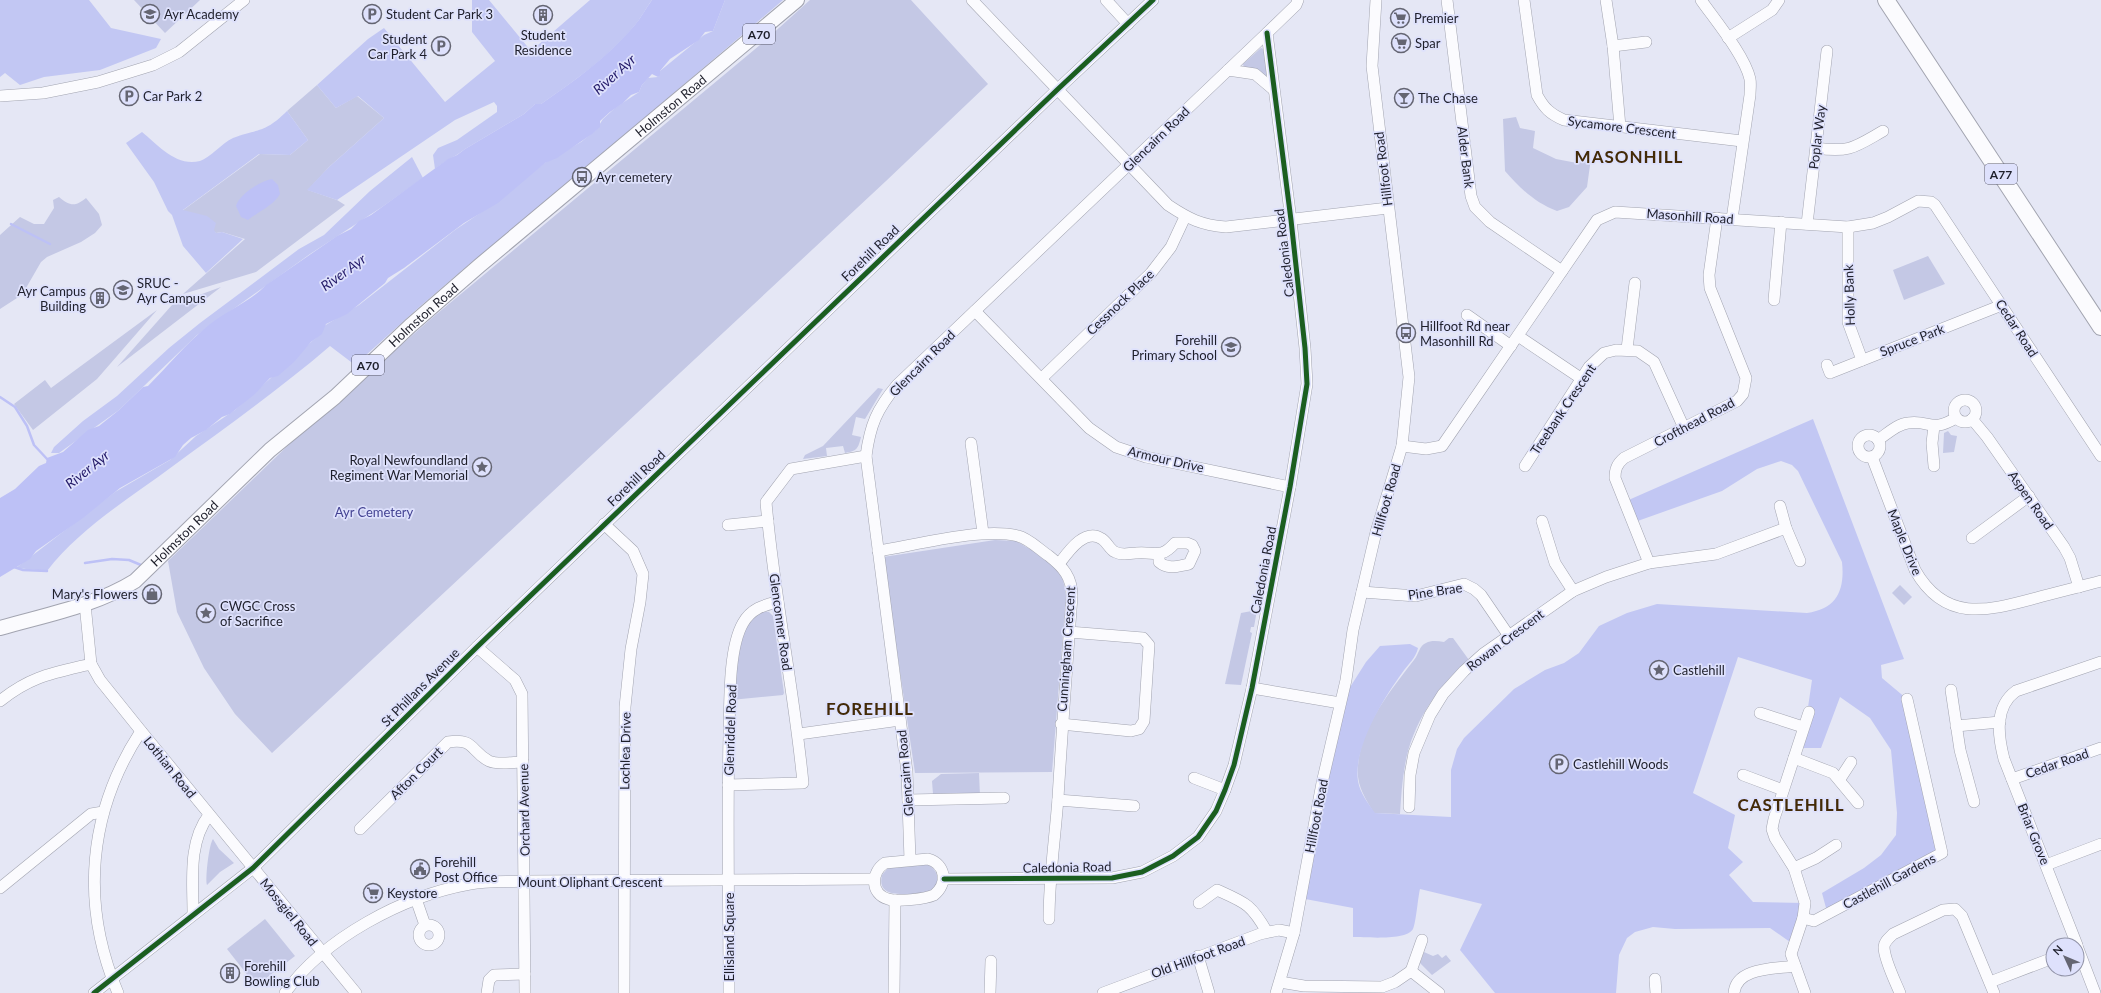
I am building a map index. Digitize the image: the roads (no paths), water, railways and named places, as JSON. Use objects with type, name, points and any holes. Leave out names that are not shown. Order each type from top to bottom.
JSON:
[{"type":"highway","name":"A77","points":[[1886,0],[2101,327]]},
{"type":"main road","name":"Holmston Road","points":[[0,628],[85,604],[121,590],[135,581],[270,450],[335,397],[439,301],[797,0]]},
{"type":"street","points":[[0,96],[43,93],[92,83],[153,65],[179,52],[244,0]]},
{"type":"street","points":[[973,0],[1168,205],[1185,217],[1204,225],[1226,227],[1388,208]]},
{"type":"street","points":[[1106,0],[1128,24]]},
{"type":"street","name":"Forehill Road","points":[[604,524],[1058,89],[1153,0]]},
{"type":"street","name":"Glencairn Road","points":[[910,860],[907,772],[866,456],[868,435],[875,416],[897,385],[1267,33],[1296,5],[1298,0]]},
{"type":"street","name":"Hillfoot Road","points":[[1278,988],[1294,933],[1322,783],[1346,680],[1353,630],[1376,532],[1402,446],[1409,377],[1372,66],[1376,0]]},
{"type":"street","name":"Alder Bank","points":[[1447,0],[1470,190],[1475,207],[1490,222],[1562,271]]},
{"type":"street","name":"Sycamore Crescent","points":[[1524,0],[1537,95],[1542,106],[1551,114],[1564,120],[1742,141]]},
{"type":"street","points":[[1606,0],[1613,46],[1620,127]]},
{"type":"street","points":[[1701,0],[1728,38],[1746,68],[1750,79],[1750,95],[1742,141],[1732,219]]},
{"type":"street","points":[[1728,38],[1772,10],[1779,0]]},
{"type":"street","name":"Caledonia Road","points":[[944,879],[1112,878],[1142,872],[1173,856],[1198,837],[1216,811],[1225,790],[1234,765],[1252,688],[1290,486],[1307,384],[1306,348],[1267,33]]},
{"type":"street","points":[[1613,46],[1646,42]]},
{"type":"street","name":"Poplar Way","points":[[1807,224],[1827,51]]},
{"type":"street","points":[[1228,70],[1249,72],[1260,76],[1274,90]]},
{"type":"street","points":[[1816,148],[1835,151],[1854,148],[1883,131]]},
{"type":"street","name":"Masonhill Road","points":[[1402,446],[1426,449],[1442,446],[1597,220],[1615,212],[1848,227],[1873,223],[1918,201],[1931,202]]},
{"type":"street","name":"Cedar Road","points":[[1931,202],[2002,305],[2101,456]]},
{"type":"street","name":"Cessnock Place","points":[[1042,378],[1152,273],[1171,247],[1185,217]]},
{"type":"street","name":"Crofthead Road","points":[[1649,562],[1618,488],[1615,471],[1618,463],[1624,458],[1737,401],[1745,386],[1746,378],[1710,288],[1709,276],[1717,218]]},
{"type":"street","points":[[1774,300],[1781,222]]},
{"type":"street","name":"Holly Bank","points":[[1848,227],[1848,322],[1862,360]]},
{"type":"street","points":[[1634,283],[1627,349],[1638,351],[1654,362],[1684,428]]},
{"type":"street","name":"Spruce Park","points":[[1827,365],[1830,374],[2002,305]]},
{"type":"street","name":"Armour Drive","points":[[975,311],[1042,378],[1089,428],[1116,447],[1146,457],[1290,486]]},
{"type":"street","points":[[1467,315],[1511,346]]},
{"type":"street","points":[[1518,336],[1582,379]]},
{"type":"street","name":"Treebank Crescent","points":[[1525,466],[1589,367],[1604,353],[1627,349]]},
{"type":"street","points":[[1966,400],[1975,406],[1976,413],[1972,419],[1964,422],[1956,418],[1954,408],[1959,402],[1966,400]]},
{"type":"street","points":[[1872,457],[1880,450],[1878,440],[1898,427],[1908,423],[1934,426],[1945,425],[1956,418]]},
{"type":"street","name":"Aspen Road","points":[[1972,419],[2029,496],[2067,553],[2079,587]]},
{"type":"street","points":[[1934,426],[1932,443],[1934,466]]},
{"type":"street","name":"Maple Drive","points":[[1878,440],[1868,435],[1859,442],[1861,453],[1872,457],[1915,570],[1922,582],[1943,601],[1956,606],[1984,610],[2101,581]]},
{"type":"street","points":[[970,443],[983,533]]},
{"type":"street","name":"Glenconner Road","points":[[728,785],[803,783],[798,734],[778,602],[766,502],[791,469],[866,456]]},
{"type":"street","points":[[1972,538],[2029,496]]},
{"type":"street","points":[[1780,506],[1786,528],[1800,561]]},
{"type":"street","points":[[728,525],[768,521]]},
{"type":"street","points":[[1542,521],[1555,563],[1573,591]]},
{"type":"street","name":"St Phillans Avenue","points":[[94,993],[112,980],[193,913],[253,868],[604,524]]},
{"type":"street","name":"Lochlea Drive","points":[[604,524],[633,551],[643,574],[640,602],[631,649],[625,707],[623,881],[624,993]]},
{"type":"street","name":"Rowan Crescent","points":[[1409,807],[1410,776],[1414,753],[1430,715],[1443,694],[1464,671],[1509,636],[1573,591],[1606,577],[1649,562],[1716,554],[1786,528]]},
{"type":"street","name":"Cunningham Crescent","points":[[878,551],[983,533],[1019,536],[1059,564],[1069,576],[1072,585],[1058,800],[1049,878],[1048,919]]},
{"type":"street","points":[[1059,564],[1084,538],[1094,536],[1102,539],[1114,552],[1122,554],[1136,553],[1159,555]]},
{"type":"street","name":"Pine Brae","points":[[1362,592],[1416,596],[1464,584],[1474,589],[1481,595],[1509,636]]},
{"type":"street","name":"Glenriddel Road","points":[[728,881],[730,697],[734,655],[742,624],[750,612],[760,607],[778,602]]},
{"type":"street","points":[[0,702],[16,688],[32,679],[91,664],[85,604]]},
{"type":"street","points":[[1062,724],[1131,731],[1139,729],[1144,721],[1149,645],[1143,638],[1069,632]]},
{"type":"street","name":"Orchard Avenue","points":[[477,647],[515,680],[522,694],[524,762],[525,993]]},
{"type":"street","name":"Briar Grove","points":[[2073,937],[2001,747],[2000,722],[2004,704],[2016,691],[2101,662]]},
{"type":"street","name":"Lothian Road","points":[[91,664],[100,680],[253,868]]},
{"type":"street","points":[[1252,688],[1340,703]]},
{"type":"street","points":[[1951,690],[1965,774],[1974,802]]},
{"type":"street","name":"Castlehill Gardens","points":[[1803,918],[1814,921],[1942,853],[1907,699]]},
{"type":"street","points":[[1805,993],[1794,966],[1791,954],[1803,918],[1805,902],[1794,868],[1775,838],[1772,829],[1808,712]]},
{"type":"street","points":[[1760,713],[1803,727]]},
{"type":"street","points":[[798,734],[900,720]]},
{"type":"street","points":[[1956,726],[2000,722]]},
{"type":"street","points":[[118,993],[99,942],[94,896],[96,849],[103,812],[120,766],[141,731]]},
{"type":"street","name":"Afton Court","points":[[360,829],[448,742],[460,740],[470,744],[489,761],[524,762]]},
{"type":"street","name":"Cedar Road","points":[[2012,779],[2101,748]]},
{"type":"street","points":[[1794,758],[1833,773],[1840,779],[1858,803]]},
{"type":"street","points":[[1840,779],[1851,762]]},
{"type":"street","points":[[1743,775],[1783,790]]},
{"type":"street","points":[[1194,778],[1225,790]]},
{"type":"street","points":[[908,800],[1004,798]]},
{"type":"street","points":[[1058,800],[1134,806]]},
{"type":"street","points":[[0,888],[92,814],[103,812]]},
{"type":"street","points":[[193,913],[193,865],[195,848],[203,823],[209,815]]},
{"type":"street","points":[[2046,865],[2101,844]]},
{"type":"street","points":[[1794,868],[1816,858],[1836,845]]},
{"type":"street","points":[[928,859],[936,862],[942,870],[944,879],[942,887],[934,895],[895,900],[885,898],[879,893],[874,879],[877,869],[885,863],[910,860],[928,859]]},
{"type":"street","name":"Mossgiel Road","points":[[253,868],[356,993]]},
{"type":"street","name":"Mount Oliphant Crescent","points":[[285,993],[296,979],[322,953],[366,923],[416,899],[470,884],[525,882],[874,879]]},
{"type":"street","name":"Ellisland Square","points":[[728,881],[729,993]]},
{"type":"street","points":[[1198,903],[1217,890],[1244,902],[1256,913],[1266,932]]},
{"type":"street","points":[[416,899],[425,925]]},
{"type":"street","points":[[894,993],[895,900]]},
{"type":"street","points":[[1900,993],[1885,955],[1884,946],[1887,940],[1893,934],[1950,908],[1955,909],[1962,916],[1992,988],[2045,962]]},
{"type":"street","name":"Old Hillfoot Road","points":[[1103,993],[1198,956],[1266,932],[1279,930],[1294,933]]},
{"type":"street","points":[[1278,988],[1304,986],[1382,987],[1395,982],[1411,971],[1422,940]]},
{"type":"street","points":[[1198,956],[1209,993]]},
{"type":"street","points":[[990,993],[991,961]]},
{"type":"street","points":[[1734,993],[1740,979],[1748,974],[1794,966]]},
{"type":"street","name":"Briar Grove","points":[[2085,967],[2095,993]]},
{"type":"street","points":[[1411,971],[1439,993]]},
{"type":"street","points":[[488,993],[489,980],[494,974],[525,974]]},
{"type":"street","points":[[1656,979],[1656,993]]},
{"type":"water","name":"River Ayr","points":[[652,0],[725,0],[713,31],[705,32],[699,40],[670,59],[660,71],[660,75],[658,77],[652,74],[642,85],[639,92],[631,95],[600,121],[600,127],[592,134],[557,158],[545,163],[498,203],[464,223],[404,268],[388,278],[385,283],[347,314],[326,324],[322,334],[311,342],[294,362],[278,376],[270,378],[255,394],[230,414],[222,417],[206,430],[191,438],[183,445],[175,457],[120,488],[83,518],[36,551],[30,559],[0,577],[0,498],[15,489],[39,466],[46,463],[47,458],[63,452],[88,430],[99,426],[119,410],[143,387],[148,386],[193,339],[216,320],[253,296],[266,285],[337,236],[351,229],[359,221],[371,215],[448,159],[524,114],[535,104],[541,104],[578,77],[602,58],[624,37],[637,23]]},
{"type":"water","points":[[272,179],[278,185],[280,194],[277,198],[270,205],[248,220],[241,217],[236,206],[241,197],[256,186]]},
{"type":"waterway","points":[[11,224],[50,244]]},
{"type":"waterway","points":[[0,397],[15,407],[27,426],[34,445],[48,460]]},
{"type":"waterway","points":[[85,563],[112,559],[129,560],[141,565]]},
{"type":"waterway","points":[[14,567],[23,570],[47,571]]},
{"type":"place","name":"Ayr Academy","points":[[150,14]]},
{"type":"place","name":"Student Car Park 3","points":[[372,14]]},
{"type":"place","name":"Student Residence","points":[[543,15]]},
{"type":"place","name":"Premier","points":[[1400,18]]},
{"type":"place","name":"Spar","points":[[1401,43]]},
{"type":"place","name":"Student Car Park 4","points":[[441,46]]},
{"type":"place","name":"Car Park 2","points":[[129,96]]},
{"type":"place","name":"The Chase","points":[[1404,98]]},
{"type":"place","name":"Ayr cemetery","points":[[582,177]]},
{"type":"place","name":"SRUC - Ayr Campus","points":[[123,290]]},
{"type":"place","name":"Ayr Campus Building","points":[[100,298]]},
{"type":"place","name":"Hillfoot Rd near Masonhill Rd","points":[[1406,333]]},
{"type":"place","name":"Forehill Primary School","points":[[1231,347]]},
{"type":"place","name":"Royal Newfoundland Regiment War Memorial","points":[[482,467]]},
{"type":"place","name":"Mary's Flowers","points":[[152,594]]},
{"type":"place","name":"CWGC Cross of Sacrifice","points":[[206,613]]},
{"type":"place","name":"Castlehill","points":[[1659,670]]},
{"type":"place","name":"Castlehill Woods","points":[[1559,764]]},
{"type":"place","name":"Forehill Post Office","points":[[420,869]]},
{"type":"place","name":"Keystore","points":[[373,893]]},
{"type":"place","name":"Forehill Bowling Club","points":[[230,973]]},
{"type":"district","name":"MASONHILL","points":[[1629,156]]},
{"type":"district","name":"FOREHILL","points":[[870,708]]},
{"type":"district","name":"CASTLEHILL","points":[[1791,804]]},
{"type":"park label","name":"Ayr Cemetery","points":[[374,512]]}]
